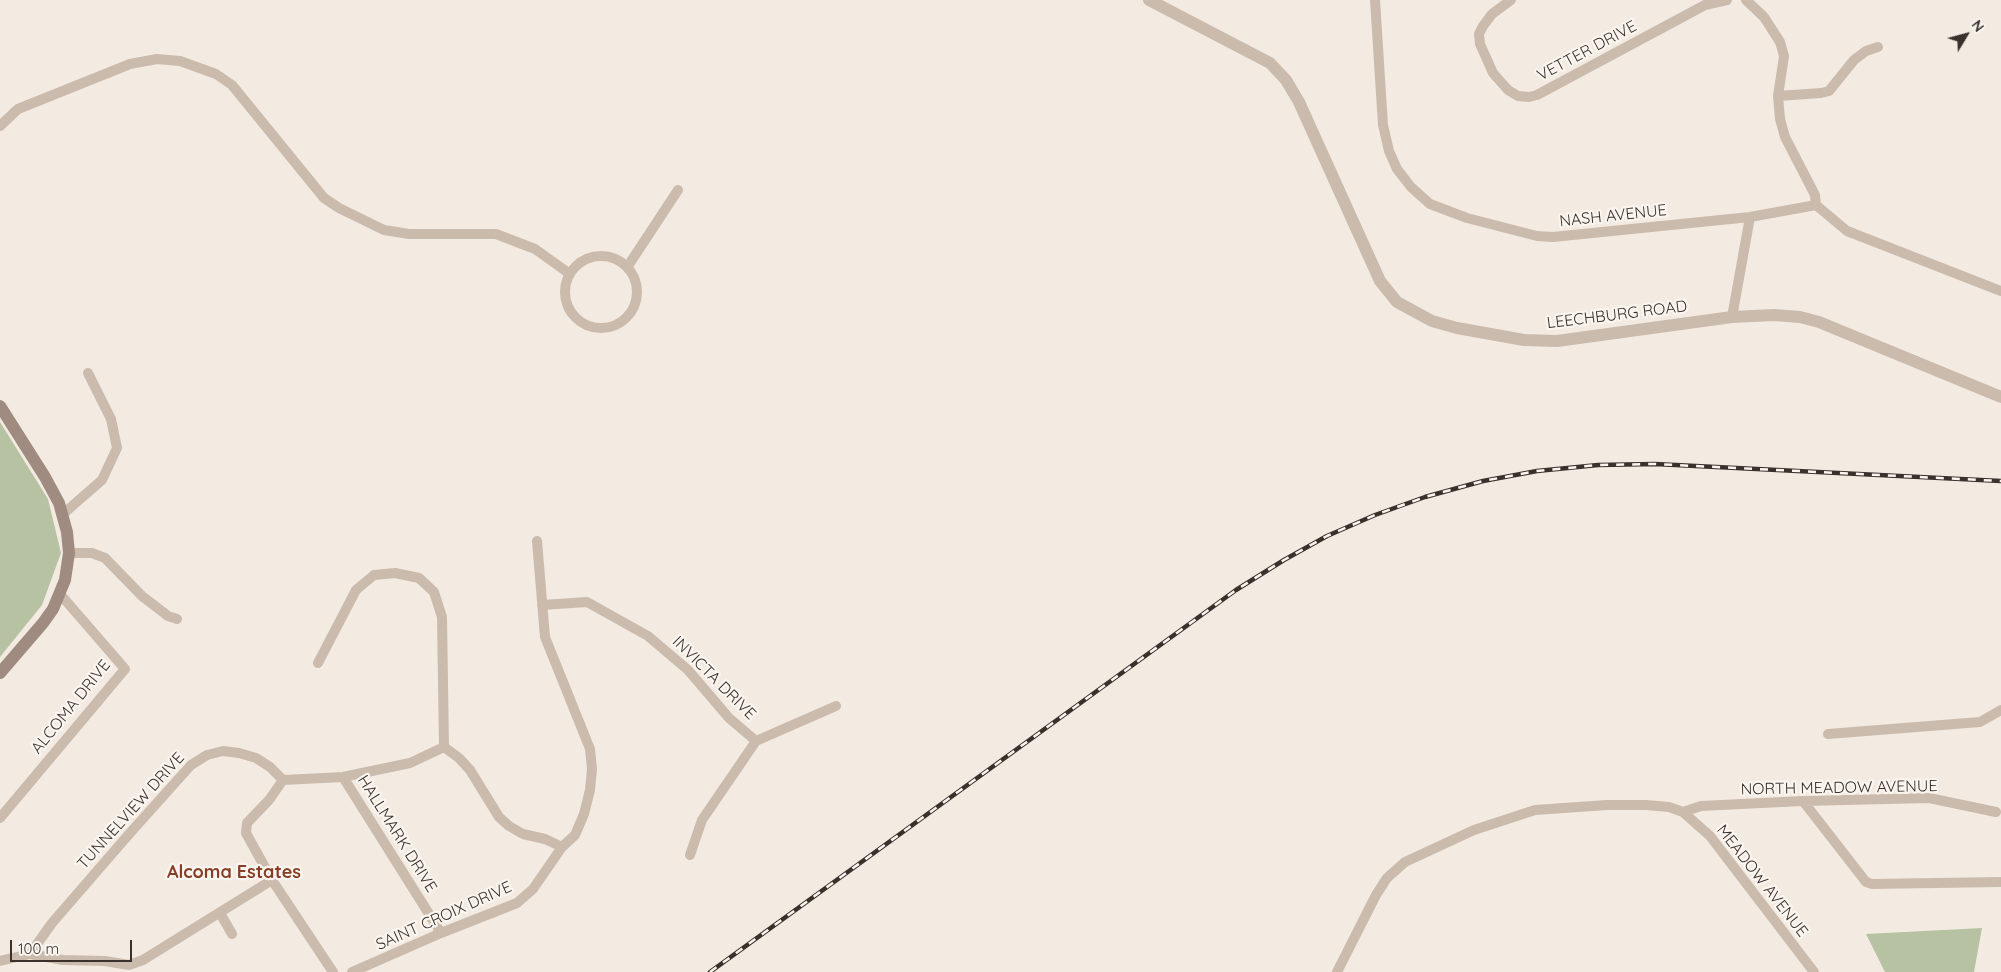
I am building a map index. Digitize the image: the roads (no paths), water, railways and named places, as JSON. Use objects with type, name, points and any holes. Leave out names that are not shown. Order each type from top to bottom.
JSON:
[{"type":"main road","points":[[0,406],[45,477],[63,514],[69,553],[65,580],[60,594],[43,623],[0,673]]},
{"type":"street","name":"LEECHBURG ROAD","points":[[1149,0],[1270,63],[1286,80],[1299,102],[1380,281],[1397,302],[1432,321],[1457,328],[1524,340],[1557,341],[1732,317],[1774,315],[1800,317],[1819,322],[2001,397]]},
{"type":"street","name":"NASH AVENUE","points":[[1375,0],[1383,125],[1389,151],[1397,169],[1411,187],[1430,204],[1467,218],[1537,236],[1553,237],[1750,217],[1816,205]]},
{"type":"street","name":"VETTER DRIVE","points":[[1511,0],[1492,14],[1483,26],[1479,34],[1480,44],[1493,73],[1508,90],[1518,96],[1529,97],[1537,95],[1705,4],[1727,0]]},
{"type":"street","points":[[1746,0],[1764,17],[1780,42],[1784,56],[1778,96],[1780,120],[1785,136],[1815,195],[1816,205],[1847,231],[2001,291]]},
{"type":"street","points":[[1778,96],[1821,94],[1829,91],[1854,60],[1866,51],[1878,47]]},
{"type":"street","points":[[0,126],[18,109],[130,64],[157,58],[180,61],[216,74],[232,85],[324,198],[347,213],[384,230],[409,234],[496,234],[535,249],[570,274]]},
{"type":"street","points":[[628,266],[678,190]]},
{"type":"street","points":[[1732,317],[1750,217]]},
{"type":"street","points":[[595,256],[610,257],[628,266],[634,277],[637,296],[632,311],[617,324],[608,327],[588,325],[577,319],[569,308],[566,298],[566,287],[570,274],[583,261],[595,256]]},
{"type":"street","points":[[63,514],[102,480],[117,448],[111,419],[88,373]]},
{"type":"street","name":"SAINT CROIX DRIVE","points":[[352,972],[441,932],[517,903],[533,889],[562,847],[575,835],[584,814],[590,790],[590,749],[583,727],[545,637],[536,541]]},
{"type":"street","points":[[69,553],[92,553],[105,558],[142,596],[168,616],[177,619]]},
{"type":"street","points":[[318,663],[356,590],[374,575],[396,573],[419,578],[434,592],[442,617],[444,748]]},
{"type":"street","name":"ALCOMA DRIVE","points":[[0,818],[125,668],[60,594]]},
{"type":"street","name":"INVICTA DRIVE","points":[[542,605],[587,602],[648,636],[688,670],[728,718],[756,741],[836,706]]},
{"type":"street","points":[[1828,734],[1980,722],[2001,710]]},
{"type":"street","points":[[690,855],[702,820],[756,741]]},
{"type":"street","points":[[444,748],[459,758],[470,770],[499,817],[509,826],[522,834],[545,839],[562,847]]},
{"type":"street","points":[[333,972],[272,880],[246,833],[248,823],[269,800],[283,780],[343,777],[410,763],[444,748]]},
{"type":"street","name":"TUNNELVIEW DRIVE","points":[[30,954],[52,923],[191,765],[207,755],[223,752],[240,753],[263,762],[283,780]]},
{"type":"street","name":"HALLMARK DRIVE","points":[[343,777],[441,932]]},
{"type":"street","name":"NORTH MEADOW AVENUE","points":[[1683,812],[1701,806],[1929,798],[1996,812]]},
{"type":"street","points":[[1803,801],[1866,882],[1872,884],[2001,882]]},
{"type":"street","name":"MEADOW AVENUE","points":[[1337,972],[1376,895],[1387,878],[1405,862],[1474,830],[1535,810],[1606,805],[1669,807],[1683,812],[1710,836],[1725,854],[1814,972]]},
{"type":"street","points":[[0,961],[30,954],[63,960],[129,965],[143,960],[272,880]]},
{"type":"street","points":[[220,913],[232,934]]},
{"type":"railway","points":[[710,972],[1236,590],[1327,536],[1375,515],[1425,497],[1483,481],[1537,471],[1598,465],[1655,464],[2001,481]]},
{"type":"district","name":"Alcoma Estates","points":[[234,873]]}]
